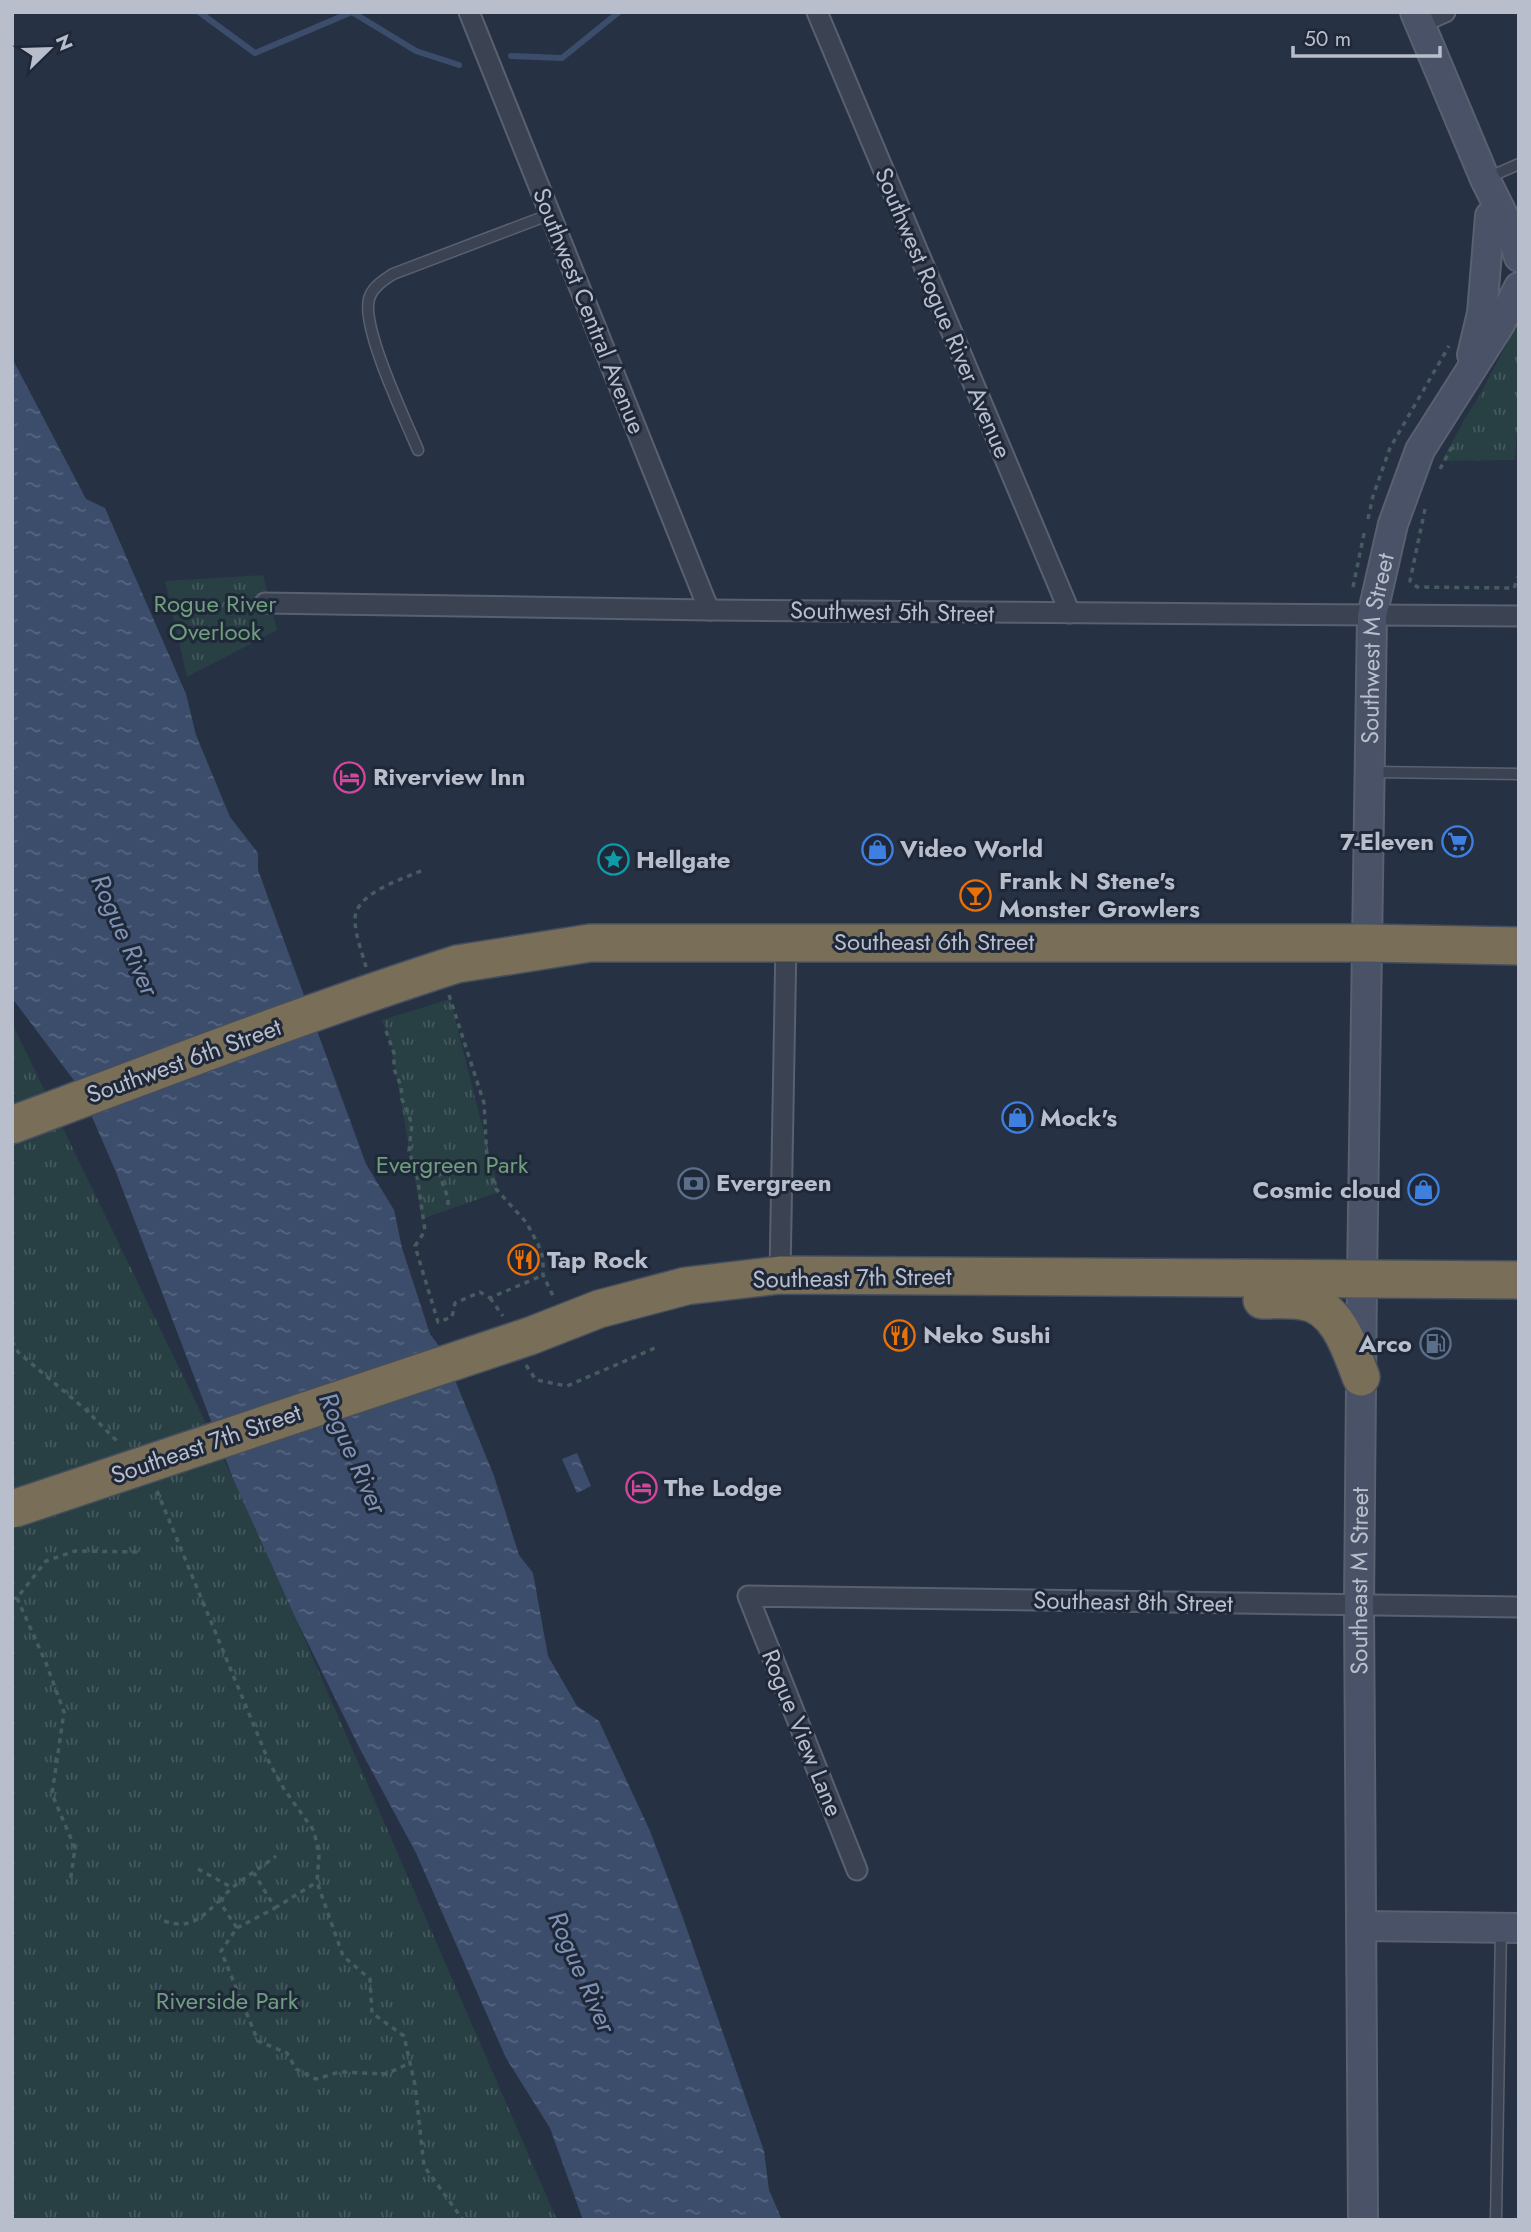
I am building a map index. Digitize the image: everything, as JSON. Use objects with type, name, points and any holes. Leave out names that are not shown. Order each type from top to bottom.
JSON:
[{"type":"highway","name":"Southeast 6th Street","points":[[361,984],[440,970],[457,964],[590,943],[1366,943],[1519,946]]},
{"type":"highway","name":"Southwest 6th Street","points":[[12,1125],[361,984]]},
{"type":"highway","name":"Southeast 7th Street","points":[[13,1509],[520,1339],[599,1309],[686,1286],[780,1275],[1519,1280]]},
{"type":"highway","points":[[1102,1277],[1138,1298],[1303,1301],[1319,1306],[1343,1333],[1361,1377]]},
{"type":"street","name":"Southwest Central Avenue","points":[[468,12],[709,610]]},
{"type":"street","name":"Southwest Rogue River Avenue","points":[[817,12],[1070,613]]},
{"type":"street","points":[[1427,16],[1485,179],[1509,227],[1519,257]]},
{"type":"street","points":[[1485,179],[1490,216],[1500,241],[1506,274],[1519,285]]},
{"type":"street","name":"Southwest M Street","points":[[1468,374],[1482,313],[1490,216]]},
{"type":"street","name":"Southwest M Street","points":[[1366,943],[1372,616],[1393,524],[1420,450],[1500,324],[1519,285]]},
{"type":"street","name":"Southwest 5th Street","points":[[265,603],[709,610],[1519,616]]},
{"type":"street","points":[[780,1275],[786,942]]},
{"type":"street","name":"Southeast M Street","points":[[1363,2220],[1359,1605],[1366,943]]},
{"type":"street","name":"Southeast 8th Street","points":[[748,1596],[1519,1607]]},
{"type":"street","name":"Rogue View Lane","points":[[748,1596],[857,1870]]},
{"type":"street","points":[[1362,1926],[1510,1928]]},
{"type":"lane","points":[[1485,179],[1519,164]]},
{"type":"lane","points":[[418,450],[375,344],[367,310],[370,296],[379,283],[393,274],[551,214]]},
{"type":"lane","points":[[1369,772],[1519,774]]},
{"type":"lane","points":[[1496,2220],[1510,1928]]},
{"type":"path","points":[[1436,480],[1456,440]]},
{"type":"path","points":[[1426,506],[1410,581],[1418,587],[1514,587],[1519,575]]},
{"type":"path","points":[[361,984],[355,916],[358,909],[362,902],[379,888],[423,870]]},
{"type":"path","points":[[440,970],[484,1103],[487,1160],[496,1189],[526,1222],[538,1244],[543,1258],[543,1275],[564,1323]]},
{"type":"path","points":[[386,1031],[394,1053],[394,1069],[401,1086],[402,1099],[412,1124],[409,1151],[417,1175],[425,1231],[415,1246],[438,1322],[452,1317],[455,1303],[480,1292],[490,1297],[520,1339],[536,1380],[567,1386],[654,1348]]},
{"type":"path","points":[[413,1163],[424,1161],[437,1168],[448,1198],[448,1209]]},
{"type":"path","points":[[490,1297],[543,1275]]},
{"type":"path","points":[[12,1341],[18,1352],[121,1444]]},
{"type":"path","points":[[153,1482],[269,1762],[314,1831],[319,1855],[317,1882],[343,1956],[370,1979],[372,2013],[404,2036],[415,2085],[424,2166],[463,2220]]},
{"type":"path","points":[[70,1883],[75,1848],[52,1794],[64,1712],[46,1663],[15,1598],[46,1561],[75,1551],[140,1552]]},
{"type":"path","points":[[163,1921],[178,1926],[198,1920],[231,1887],[276,1856]]},
{"type":"path","points":[[198,1869],[231,1887]]},
{"type":"path","points":[[254,1873],[275,1908]]},
{"type":"path","points":[[317,1882],[237,1928],[221,1951],[258,2041],[287,2053],[296,2069],[316,2079],[340,2072],[387,2074],[410,2063]]},
{"type":"path","points":[[219,1901],[237,1928]]},
{"type":"green space","points":[[1519,320],[1519,399],[1515,460],[1442,461],[1480,395]]},
{"type":"green space","name":"Rogue River Overlook","points":[[263,575],[277,630],[187,677],[165,581]]},
{"type":"green space","name":"Evergreen Park","points":[[450,999],[499,1192],[422,1219],[391,1046],[382,1020]]},
{"type":"green space","name":"Riverside Park","points":[[12,1023],[234,1481],[557,2220],[12,2220]]},
{"type":"water","name":"Rogue River","points":[[12,358],[86,499],[105,508],[186,694],[196,735],[230,817],[258,853],[258,870],[366,1164],[394,1210],[402,1248],[430,1334],[444,1353],[494,1476],[519,1555],[533,1573],[548,1656],[577,1706],[599,1721],[650,1831],[764,2151],[769,2190],[782,2220],[583,2220],[550,2128],[506,2058],[416,1853],[360,1749],[295,1617],[234,1481],[116,1172],[79,1087],[12,998]]},
{"type":"water","points":[[577,1453],[591,1486],[577,1493],[562,1459]]},
{"type":"waterway","points":[[199,12],[255,53],[352,12]]},
{"type":"waterway","points":[[352,12],[416,51],[459,65]]},
{"type":"waterway","points":[[511,56],[562,58],[619,12]]},
{"type":"place","name":"Riverview Inn","points":[[350,777]]},
{"type":"place","name":"7-Eleven","points":[[1457,842]]},
{"type":"place","name":"Video World","points":[[877,849]]},
{"type":"place","name":"Hellgate","points":[[613,860]]},
{"type":"place","name":"Frank N Stene's Monster Growlers","points":[[976,895]]},
{"type":"place","name":"Mock's","points":[[1017,1118]]},
{"type":"place","name":"Evergreen","points":[[693,1183]]},
{"type":"place","name":"Cosmic cloud","points":[[1424,1190]]},
{"type":"place","name":"Tap Rock","points":[[524,1260]]},
{"type":"place","name":"Neko Sushi","points":[[900,1335]]},
{"type":"place","name":"Arco","points":[[1435,1344]]},
{"type":"place","name":"The Lodge","points":[[641,1488]]}]
